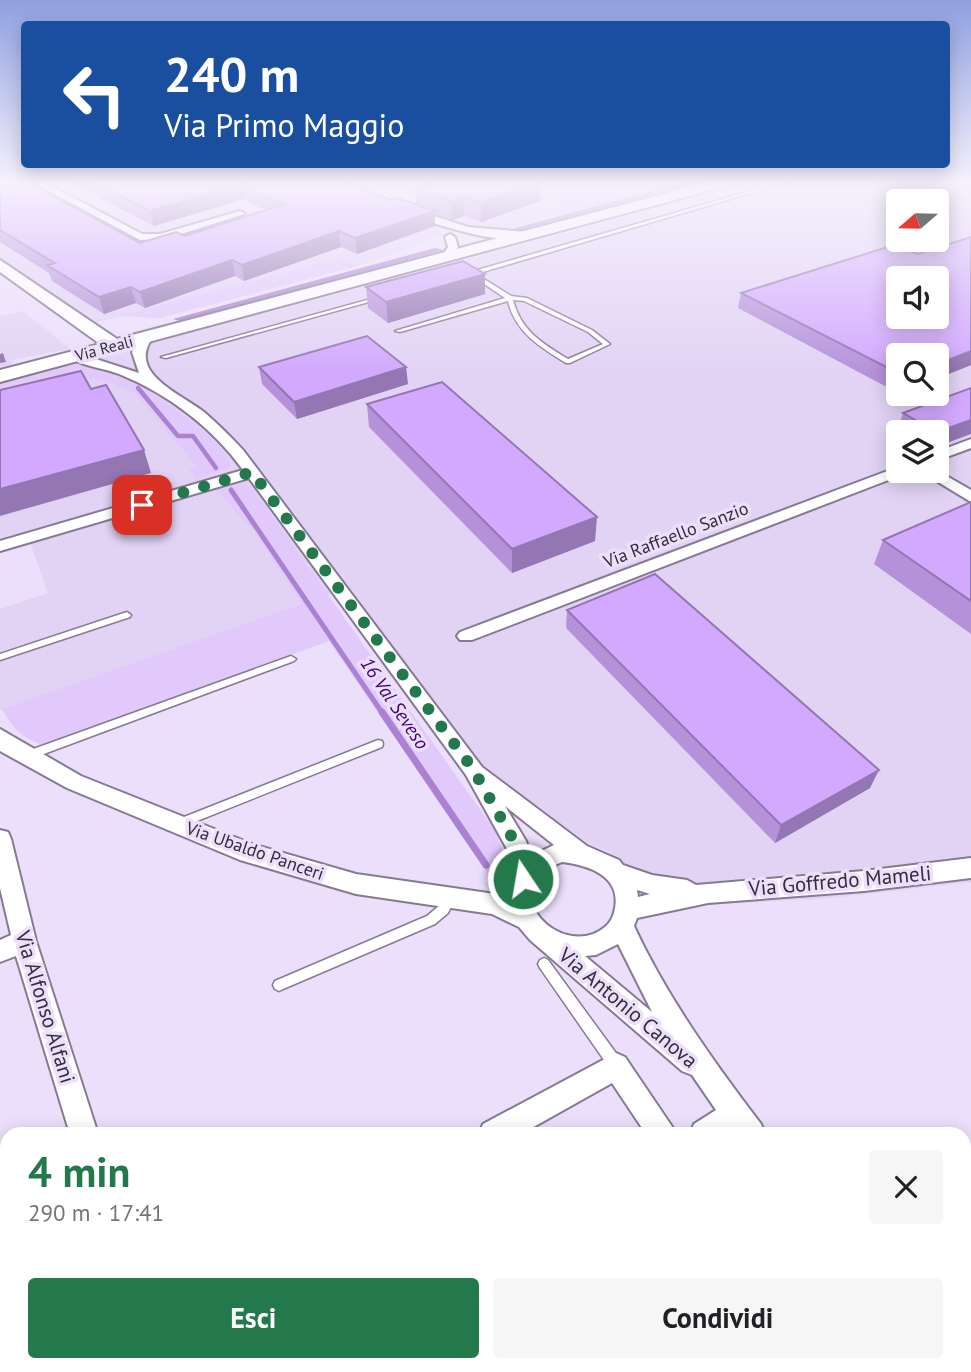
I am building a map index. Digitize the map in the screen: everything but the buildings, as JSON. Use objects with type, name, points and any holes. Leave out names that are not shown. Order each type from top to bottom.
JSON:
[{"type":"main road","points":[[90,327],[149,327],[209,320],[449,258],[471,245]]},
{"type":"main road","points":[[0,265],[90,327],[107,347]]},
{"type":"main road","points":[[0,280],[67,329],[107,347]]},
{"type":"main road","name":"Via Reali","points":[[0,376],[209,320]]},
{"type":"street","points":[[449,258],[452,245]]},
{"type":"street","points":[[148,336],[138,348],[138,360],[149,378]]},
{"type":"street","points":[[107,347],[126,370]]},
{"type":"street","points":[[107,347],[209,422],[252,472],[473,769],[518,848],[523,879]]},
{"type":"street","points":[[74,356],[149,378]]},
{"type":"street","points":[[949,452],[971,443]]},
{"type":"street","points":[[0,546],[252,472]]},
{"type":"street","name":"Via Raffaello Sanzio","points":[[466,636],[886,476]]},
{"type":"street","points":[[948,483],[971,497]]},
{"type":"street","name":"Via Ubaldo Panceri","points":[[8,747],[74,782],[248,853],[326,877],[388,890],[495,904],[526,919]]},
{"type":"street","points":[[473,769],[579,852],[601,860],[619,874],[652,885],[708,893]]},
{"type":"street","name":"Via Alfonso Alfani","points":[[0,839],[24,941],[82,1127]]},
{"type":"street","points":[[579,852],[561,852],[545,857],[532,866],[523,879],[519,892],[526,919],[546,952],[564,946],[589,946],[611,937],[625,917],[628,897],[619,874]]},
{"type":"street","name":"Via Goffredo Mameli","points":[[708,893],[864,881],[971,868]]},
{"type":"street","points":[[625,917],[708,893]]},
{"type":"street","name":"Via Antonio Canova","points":[[625,917],[639,965],[706,1074]]},
{"type":"street","points":[[0,951],[24,941]]},
{"type":"street","name":"Via Antonio Canova","points":[[546,952],[706,1074]]},
{"type":"street","points":[[506,1127],[616,1066],[658,1127]]},
{"type":"street","points":[[706,1074],[743,1124]]},
{"type":"lane","points":[[457,277],[568,245]]},
{"type":"lane","points":[[398,331],[510,298],[525,299],[590,331],[607,344],[568,362],[527,336],[512,313],[510,298],[462,266]]},
{"type":"lane","points":[[164,357],[391,295]]},
{"type":"lane","points":[[0,657],[127,615]]},
{"type":"lane","points":[[8,747],[291,659]]},
{"type":"lane","points":[[178,825],[378,744]]},
{"type":"lane","points":[[279,985],[431,920],[444,909],[450,897]]},
{"type":"lane","points":[[546,952],[616,1066]]},
{"type":"shaded area","points":[[0,245],[416,245],[358,266],[341,258],[95,323],[0,259]]},
{"type":"shaded area","points":[[521,245],[886,245],[886,252],[949,252],[949,245],[971,245],[971,882],[831,898],[704,905],[627,867],[608,851],[587,843],[482,764],[347,589],[0,710],[0,609],[48,593],[28,537],[0,545],[0,382]]},
{"type":"shaded area","points":[[341,258],[358,266],[160,318],[119,316]]},
{"type":"shaded area","points":[[23,311],[70,349],[15,359],[11,365],[0,367],[0,316]]},
{"type":"shaded area","points":[[85,362],[112,371],[166,402],[217,444],[227,457],[230,467],[196,479],[189,470],[197,467],[136,394],[108,382],[69,377],[38,386],[33,380],[0,389],[0,384]]},
{"type":"shaded area","points":[[244,485],[254,490],[496,832],[503,852],[494,883],[329,641],[42,745],[14,728],[2,709],[302,604],[255,532],[215,489]]},
{"type":"waterway","points":[[179,319],[439,250]]},
{"type":"waterway","name":"16 Val Seveso","points":[[138,388],[178,436],[193,436],[216,468]]},
{"type":"waterway","name":"16 Val Seveso","points":[[231,490],[383,714]]},
{"type":"waterway","name":"16 Val Seveso","points":[[382,712],[486,865]]},
{"type":"route","points":[[142,505],[252,472],[473,769],[518,848],[523,879]]}]
